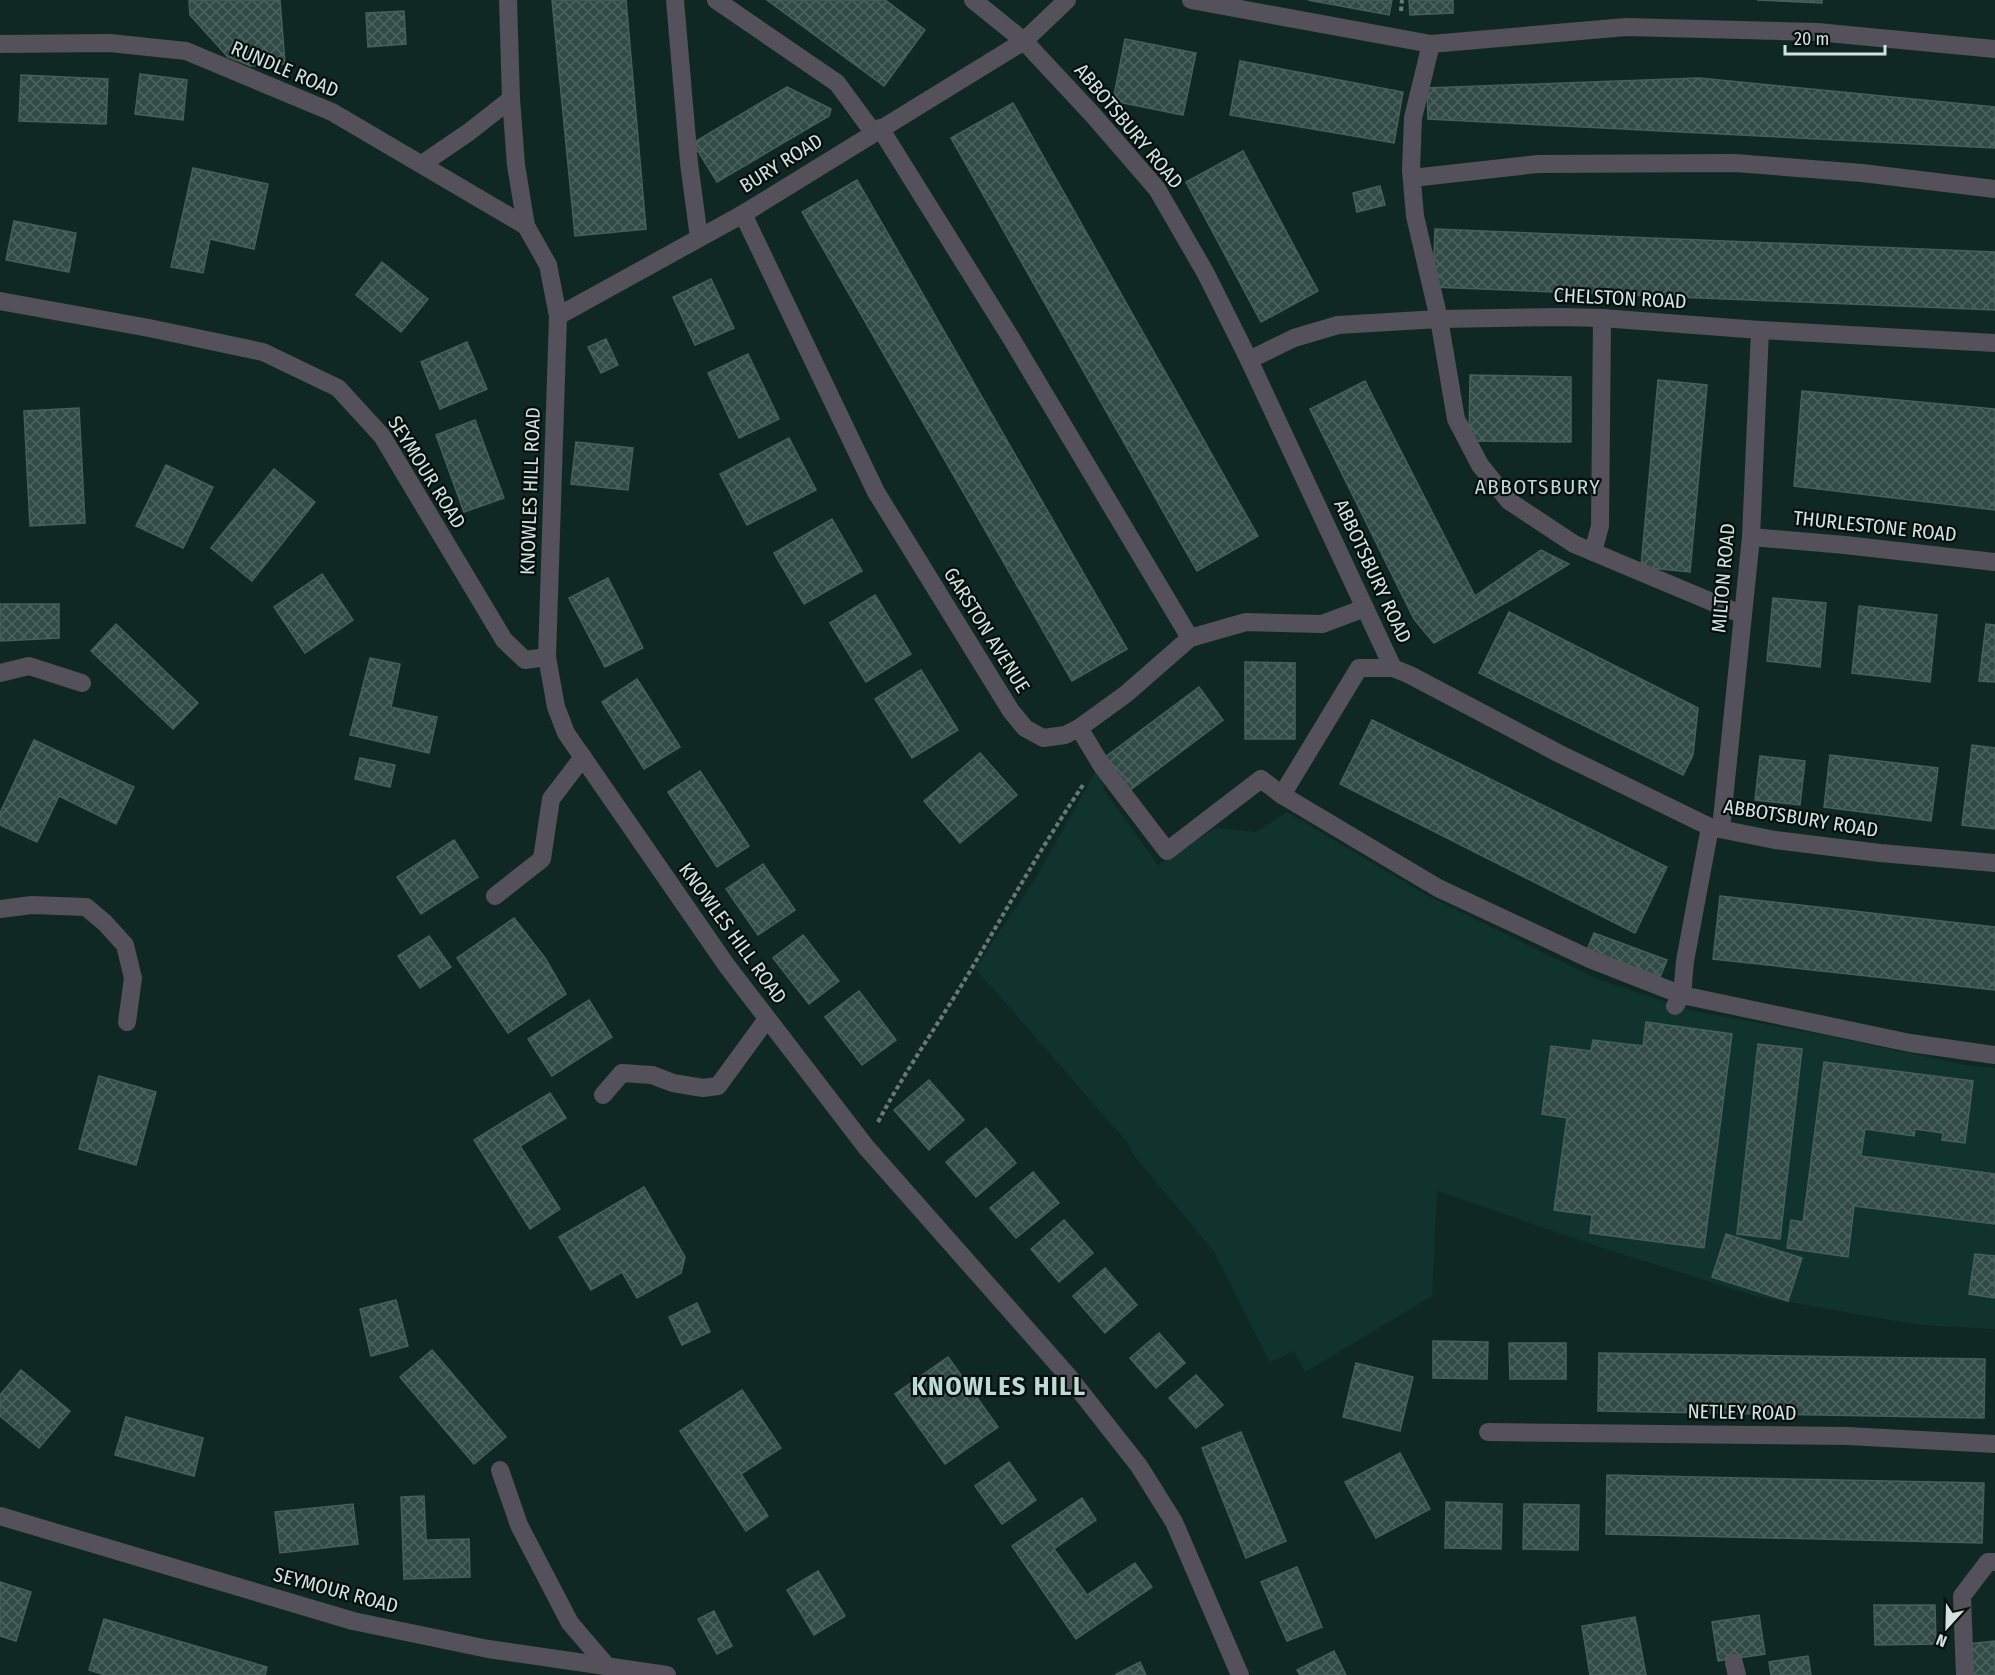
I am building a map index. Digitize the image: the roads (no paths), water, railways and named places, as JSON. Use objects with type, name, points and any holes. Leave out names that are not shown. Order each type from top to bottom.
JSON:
[{"type":"street","name":"KNOWLES HILL ROAD","points":[[508,0],[516,165],[526,226],[548,265],[558,316],[547,657],[556,707],[566,733],[727,966],[866,1147],[1069,1377],[1139,1466],[1174,1522],[1240,1675]]},
{"type":"street","points":[[675,0],[689,163],[699,238]]},
{"type":"street","points":[[716,0],[837,83],[877,130],[1011,338],[1190,638]]},
{"type":"street","name":"ABBOTSBURY ROAD","points":[[973,0],[1024,41],[1093,115],[1157,189],[1205,272],[1249,360],[1392,668],[1410,675],[1558,753],[1715,828],[1787,842],[1995,863]]},
{"type":"street","name":"BURY ROAD","points":[[558,316],[743,214],[1024,41],[1067,0]]},
{"type":"street","points":[[1191,0],[1431,44],[1626,27],[1817,32],[1995,49]]},
{"type":"street","name":"RUNDLE ROAD","points":[[0,44],[110,43],[186,51],[332,112],[526,226]]},
{"type":"street","points":[[1431,44],[1413,118],[1414,216],[1439,319],[1456,419],[1480,465],[1509,501],[1574,544],[1743,615]]},
{"type":"street","points":[[422,164],[469,132],[511,99]]},
{"type":"street","points":[[1412,178],[1538,164],[1735,163],[1862,173],[1995,189]]},
{"type":"street","name":"GARSTON AVENUE","points":[[743,214],[876,492],[1011,711],[1025,728],[1044,738],[1065,735],[1078,728],[1126,694],[1190,638],[1246,622],[1322,624],[1365,608]]},
{"type":"street","name":"SEYMOUR ROAD","points":[[0,301],[149,328],[263,352],[338,388],[382,436],[504,640],[525,660],[547,657]]},
{"type":"street","name":"SEYMOUR ROAD","points":[[0,312],[20,305]]},
{"type":"street","name":"CHELSTON ROAD","points":[[1249,360],[1294,338],[1338,325],[1439,319],[1562,316],[1995,343]]},
{"type":"street","points":[[1593,552],[1600,526],[1602,318]]},
{"type":"street","name":"MILTON ROAD","points":[[1679,1000],[1685,961],[1715,828],[1743,615],[1751,537],[1760,330]]},
{"type":"street","name":"THURLESTONE ROAD","points":[[1751,537],[1995,562]]},
{"type":"street","points":[[0,673],[30,666],[82,683]]},
{"type":"street","points":[[1282,795],[1359,668],[1392,668]]},
{"type":"street","points":[[1078,728],[1102,766],[1167,851],[1261,779],[1282,795],[1438,888],[1679,1000],[1910,1043],[1995,1055]]},
{"type":"street","points":[[495,896],[542,859],[551,799],[583,757]]},
{"type":"street","points":[[0,909],[32,905],[86,907],[105,923],[125,945],[133,978],[127,1022]]},
{"type":"street","points":[[603,1095],[622,1072],[652,1075],[673,1083],[703,1088],[718,1086],[767,1018]]},
{"type":"street","name":"NETLEY ROAD","points":[[1488,1432],[1848,1436],[1995,1444]]},
{"type":"street","points":[[501,1470],[519,1525],[570,1623],[607,1666]]},
{"type":"street","name":"SEYMOUR ROAD","points":[[0,1516],[353,1621],[488,1649],[667,1675]]},
{"type":"street","points":[[1965,1675],[1962,1596],[1988,1562],[1995,1562]]},
{"type":"district","name":"ABBOTSBURY","points":[[1538,487]]},
{"type":"district","name":"KNOWLES HILL","points":[[999,1386]]}]
